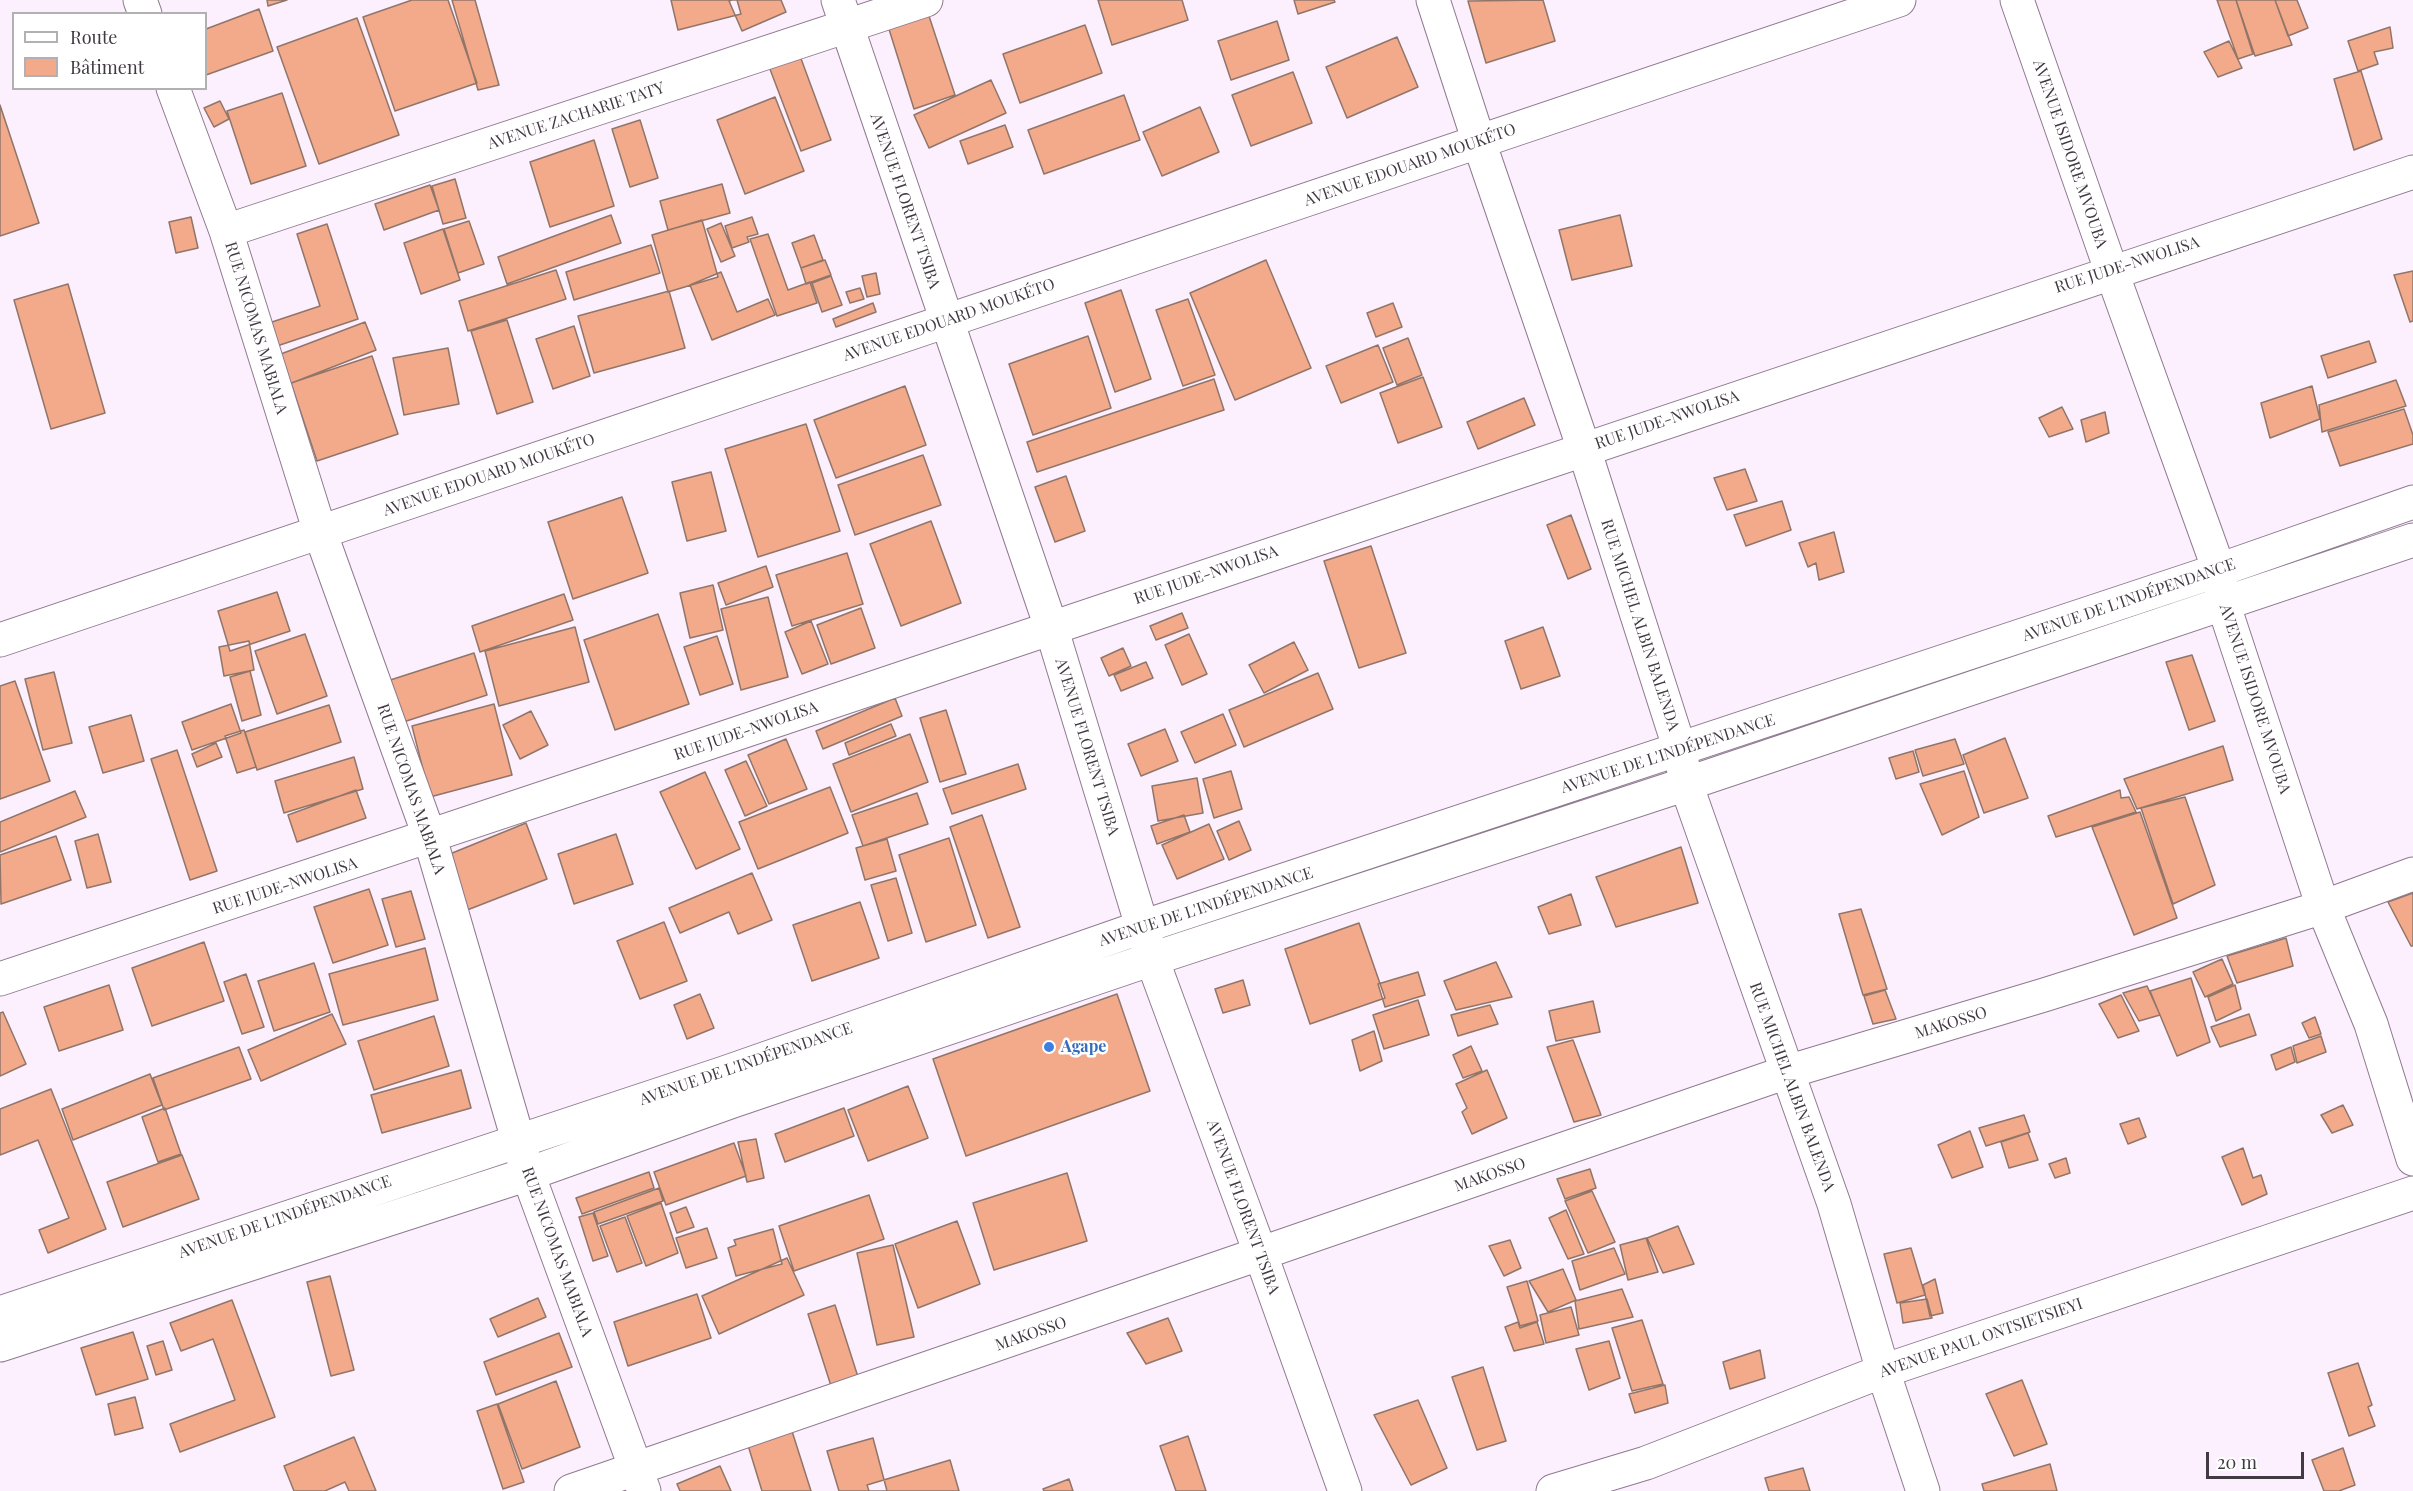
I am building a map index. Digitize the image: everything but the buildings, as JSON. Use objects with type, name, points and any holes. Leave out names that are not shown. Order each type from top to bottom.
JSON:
[{"type":"street","name":"AVENUE ZACHARIE TATY","points":[[226,231],[842,13],[926,0]]},
{"type":"street","name":"RUE MICHEL ALBIN BALENDA","points":[[1433,0],[1584,449],[1680,750],[1686,784],[1834,1204],[1883,1371],[1923,1491]]},
{"type":"street","name":"AVENUE EDOUARD MOUKÉTO","points":[[0,640],[1899,0]]},
{"type":"street","name":"AVENUE ISIDORE MVOUBA","points":[[2018,0],[2110,270],[2219,570],[2223,603],[2323,907],[2371,1024],[2413,1158]]},
{"type":"street","name":"AVENUE FLORENT TSIBA","points":[[842,13],[1051,627],[1152,959],[1345,1491]]},
{"type":"street","name":"RUE NICOMAS MABIALA","points":[[174,90],[226,231],[320,532],[430,838],[528,1174],[640,1480]]},
{"type":"street","name":"RUE JUDE-NWOLISA","points":[[0,980],[430,838],[2110,270],[2413,172]]},
{"type":"street","name":"AVENUE DE L'INDÉPENDANCE","points":[[0,1313],[724,1073],[1142,927],[2219,570],[2413,502]]},
{"type":"street","name":"AVENUE DE L'INDÉPENDANCE","points":[[0,1345],[528,1174],[733,1101],[1152,959],[1686,784],[2413,540]]},
{"type":"street","name":"MAKOSSO","points":[[572,1491],[640,1480],[1261,1255],[1787,1072],[2044,995],[2323,907],[2413,874]]},
{"type":"street","name":"AVENUE PAUL ONTSIETSIEYI","points":[[1553,1491],[1646,1463],[1883,1371],[2413,1193]]},
{"type":"place","name":"Agape","points":[[1049,1047]]}]
